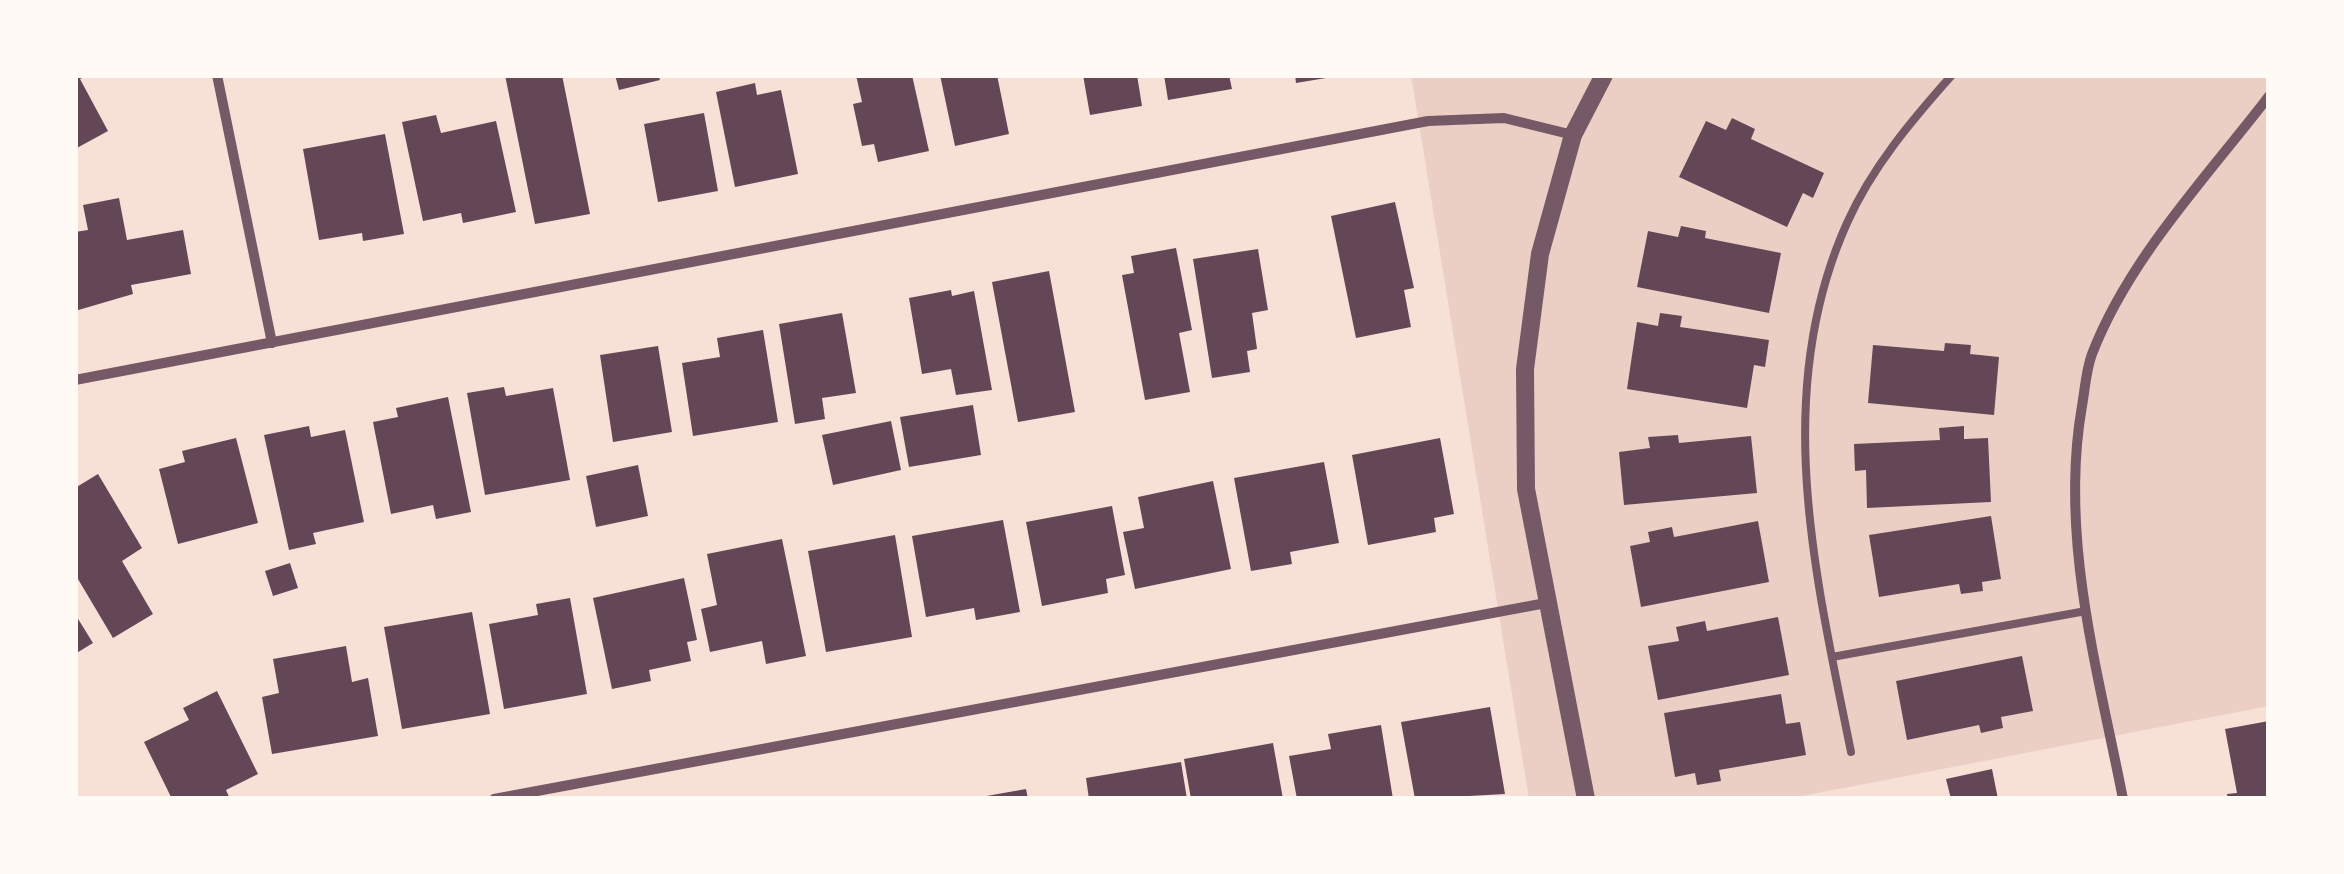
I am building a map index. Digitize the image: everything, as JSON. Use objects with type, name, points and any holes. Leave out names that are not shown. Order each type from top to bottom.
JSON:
[{"type":"street","points":[[217,75],[272,343]]},
{"type":"street","points":[[1586,799],[1526,488],[1525,369],[1540,254],[1573,135],[1604,75]]},
{"type":"street","points":[[2123,799],[2086,611],[2074,508],[2074,450],[2091,356],[2131,277],[2269,96]]},
{"type":"street","points":[[75,380],[1428,121],[1504,118],[1573,135]]},
{"type":"street","points":[[494,799],[1546,603]]},
{"type":"lane","points":[[1851,752],[1809,542],[1803,461],[1808,372],[1824,292],[1846,224],[1904,128],[1952,75]]},
{"type":"lane","points":[[1832,657],[2086,611]]},
{"type":"shaded area","points":[[1411,75],[2269,75],[2269,706],[1787,799],[1529,799]]},
{"type":"building","points":[[75,75],[88,75],[80,79],[108,131],[75,149]]},
{"type":"building","points":[[505,75],[562,75],[590,214],[535,224]]},
{"type":"building","points":[[615,75],[658,75],[660,80],[619,90]]},
{"type":"building","points":[[856,75],[912,75],[929,151],[878,162],[874,144],[862,146],[853,104],[862,102]]},
{"type":"building","points":[[940,75],[997,75],[1009,134],[955,146]]},
{"type":"building","points":[[1083,75],[1137,75],[1142,106],[1090,115]]},
{"type":"building","points":[[1164,75],[1229,75],[1232,89],[1168,100]]},
{"type":"building","points":[[1295,75],[1332,75],[1332,77],[1296,83]]},
{"type":"building","points":[[755,83],[757,95],[781,90],[798,174],[735,187],[716,92]]},
{"type":"building","points":[[704,113],[718,191],[658,202],[644,124]]},
{"type":"building","points":[[436,115],[441,133],[496,121],[516,212],[463,223],[461,213],[423,221],[402,122]]},
{"type":"building","points":[[1732,118],[1755,129],[1751,139],[1824,173],[1813,198],[1803,193],[1787,227],[1679,177],[1706,121],[1726,130]]},
{"type":"building","points":[[385,134],[404,234],[363,241],[362,233],[319,240],[303,149]]},
{"type":"building","points":[[119,198],[127,240],[183,230],[191,274],[131,285],[133,294],[75,311],[75,232],[88,230],[83,205]]},
{"type":"building","points":[[1395,202],[1414,288],[1404,290],[1411,327],[1356,338],[1331,216]]},
{"type":"building","points":[[1681,226],[1706,231],[1705,238],[1781,253],[1769,313],[1637,287],[1648,231],[1678,237]]},
{"type":"building","points":[[1176,248],[1192,330],[1179,333],[1190,392],[1145,400],[1122,275],[1134,273],[1131,256]]},
{"type":"building","points":[[1258,249],[1268,310],[1252,313],[1257,349],[1247,351],[1250,372],[1212,378],[1193,259]]},
{"type":"building","points":[[1049,271],[1075,412],[1018,422],[992,282]]},
{"type":"building","points":[[951,290],[952,296],[974,291],[992,390],[956,395],[951,369],[922,374],[909,298]]},
{"type":"building","points":[[842,313],[856,393],[822,398],[825,419],[795,424],[779,324]]},
{"type":"building","points":[[1660,313],[1682,316],[1680,327],[1769,340],[1765,367],[1754,365],[1747,408],[1627,389],[1637,322],[1658,326]]},
{"type":"building","points":[[763,330],[778,422],[693,436],[682,363],[720,357],[717,338]]},
{"type":"building","points":[[1945,343],[1971,345],[1970,354],[1999,357],[1994,415],[1868,403],[1873,345],[1944,351]]},
{"type":"building","points":[[658,346],[672,432],[613,442],[600,355]]},
{"type":"building","points":[[504,387],[506,396],[553,388],[570,480],[485,495],[467,393]]},
{"type":"building","points":[[448,397],[471,512],[436,519],[433,505],[391,514],[373,422],[398,417],[396,408]]},
{"type":"building","points":[[973,405],[981,455],[909,467],[900,417]]},
{"type":"building","points":[[891,421],[901,470],[833,485],[822,435]]},
{"type":"building","points":[[309,426],[311,437],[345,430],[364,522],[313,533],[316,544],[289,550],[264,435]]},
{"type":"building","points":[[1964,426],[1964,439],[1988,438],[1991,502],[1867,508],[1866,470],[1855,471],[1854,444],[1940,440],[1939,428]]},
{"type":"building","points":[[1678,435],[1679,443],[1751,436],[1757,493],[1624,505],[1619,452],[1650,448],[1648,437]]},
{"type":"building","points":[[236,438],[258,523],[178,544],[159,469],[185,462],[182,451]]},
{"type":"building","points":[[1440,438],[1454,514],[1434,518],[1436,532],[1368,545],[1352,455]]},
{"type":"building","points":[[1324,462],[1339,543],[1290,552],[1292,564],[1251,571],[1234,478]]},
{"type":"building","points":[[638,465],[648,516],[596,527],[586,476]]},
{"type":"building","points":[[98,474],[142,548],[122,561],[153,614],[113,638],[75,574],[75,488]]},
{"type":"building","points":[[1213,481],[1231,569],[1135,589],[1123,532],[1144,528],[1138,497]]},
{"type":"building","points":[[1112,506],[1125,575],[1106,579],[1108,593],[1042,606],[1026,522]]},
{"type":"building","points":[[1991,516],[2001,579],[1982,582],[1983,591],[1961,594],[1959,584],[1879,597],[1869,535]]},
{"type":"building","points":[[1003,520],[1020,612],[976,620],[974,608],[926,617],[912,536]]},
{"type":"building","points":[[1758,521],[1769,582],[1641,607],[1630,546],[1650,542],[1648,532],[1672,527],[1674,537]]},
{"type":"building","points":[[895,535],[912,637],[826,652],[808,551]]},
{"type":"building","points":[[782,539],[806,656],[766,664],[762,641],[710,652],[701,609],[717,605],[707,554]]},
{"type":"building","points":[[290,563],[298,588],[273,596],[265,571]]},
{"type":"building","points":[[684,578],[697,640],[687,642],[691,661],[649,670],[651,681],[612,689],[593,598]]},
{"type":"building","points":[[570,598],[587,694],[504,709],[489,624],[538,615],[536,604]]},
{"type":"building","points":[[472,612],[490,714],[402,729],[384,627]]},
{"type":"building","points":[[75,614],[93,643],[75,654]]},
{"type":"building","points":[[1778,617],[1789,675],[1658,700],[1648,646],[1679,641],[1676,627],[1705,621],[1707,631]]},
{"type":"building","points":[[346,646],[352,682],[368,678],[378,736],[272,754],[262,697],[279,693],[273,659]]},
{"type":"building","points":[[2022,656],[2033,711],[2001,717],[2003,728],[1981,733],[1979,725],[1907,740],[1896,681]]},
{"type":"building","points":[[217,691],[258,774],[226,790],[230,799],[172,799],[144,742],[189,720],[183,708]]},
{"type":"building","points":[[1781,694],[1786,724],[1800,722],[1806,755],[1719,770],[1721,781],[1697,785],[1695,773],[1675,777],[1664,713]]},
{"type":"building","points":[[1490,707],[1505,794],[1415,799],[1401,722]]},
{"type":"building","points":[[2269,721],[2269,799],[2228,799],[2227,794],[2237,793],[2225,729]]},
{"type":"building","points":[[1381,725],[1393,799],[1297,799],[1289,756],[1331,749],[1328,734]]},
{"type":"building","points":[[1273,743],[1283,799],[1191,799],[1184,759]]},
{"type":"building","points":[[1181,762],[1187,799],[1089,799],[1086,778]]},
{"type":"building","points":[[1992,769],[1998,799],[1951,799],[1946,779]]},
{"type":"building","points":[[1026,789],[1028,799],[981,799],[981,797]]}]
